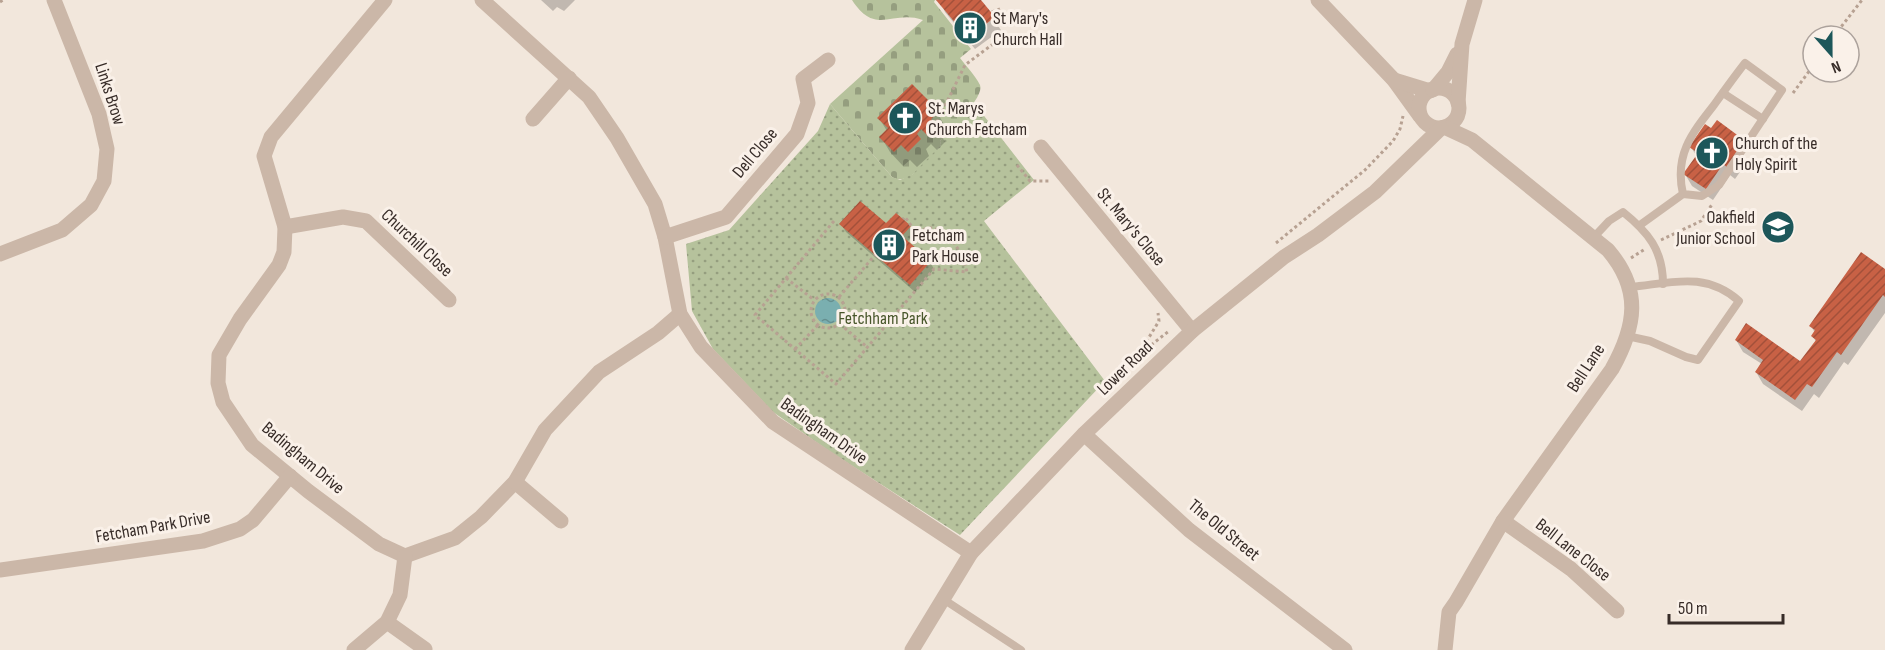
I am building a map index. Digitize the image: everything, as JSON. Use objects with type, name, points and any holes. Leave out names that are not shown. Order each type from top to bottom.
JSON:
[{"type":"street","name":"Links Brow","points":[[0,254],[62,230],[91,205],[104,181],[107,149],[99,114],[54,0]]},
{"type":"street","name":"Badingham Drive","points":[[385,0],[271,137],[264,156],[285,227],[284,252],[279,265],[240,319],[219,355],[218,383],[223,402],[252,445],[379,544],[405,556]]},
{"type":"street","name":"Badingham Drive","points":[[482,0],[589,97],[640,176],[655,204],[665,237],[680,314],[701,347],[773,422],[971,553]]},
{"type":"street","points":[[1318,0],[1394,80],[1421,117],[1430,126],[1443,128]]},
{"type":"street","points":[[1411,159],[1419,135],[1421,117],[1419,104],[1425,94],[1448,72],[1462,44],[1475,0]]},
{"type":"street","points":[[1458,107],[1462,44]]},
{"type":"street","name":"Dell Close","points":[[665,237],[726,217],[797,134],[808,103],[803,79],[828,60]]},
{"type":"street","points":[[533,119],[569,78]]},
{"type":"street","points":[[1394,80],[1451,93],[1458,107]]},
{"type":"street","name":"Lower Road","points":[[912,650],[971,553],[1187,325],[1376,192],[1411,159],[1424,143],[1454,121],[1458,107]]},
{"type":"street","name":"Bell Lane","points":[[1458,107],[1472,141]]},
{"type":"street","name":"Bell Lane","points":[[1443,128],[1472,141],[1594,237],[1621,264],[1632,301],[1627,336],[1612,369],[1503,521],[1449,612],[1445,650]]},
{"type":"street","name":"St. Mary's Close","points":[[1041,147],[1187,325]]},
{"type":"street","name":"Churchill Close","points":[[285,227],[343,217],[366,221],[449,300]]},
{"type":"street","points":[[354,650],[387,622],[400,595],[405,556],[454,538],[482,517],[515,482],[545,430],[599,372],[658,333],[680,314]]},
{"type":"street","name":"The Old Street","points":[[1084,434],[1189,530],[1345,650]]},
{"type":"street","name":"Fetcham Park Drive","points":[[0,570],[203,541],[240,529],[253,520],[290,476]]},
{"type":"street","points":[[515,482],[561,521]]},
{"type":"street","name":"Bell Lane Close","points":[[1503,521],[1571,569],[1617,611]]},
{"type":"street","points":[[387,622],[425,649]]},
{"type":"lane","points":[[1640,225],[1683,194],[1702,196],[1719,185],[1782,90],[1745,63],[1693,131],[1683,154],[1679,177],[1683,194]]},
{"type":"lane","points":[[1722,93],[1763,119]]},
{"type":"lane","points":[[1594,237],[1609,221],[1623,212],[1640,225],[1656,246],[1663,270],[1664,284]]},
{"type":"lane","points":[[1627,336],[1650,341],[1698,360],[1739,301],[1727,291],[1700,280],[1630,288]]},
{"type":"lane","points":[[943,599],[1021,650]]},
{"type":"path","points":[[1843,24],[1862,0]]},
{"type":"path","points":[[992,12],[1000,9]]},
{"type":"path","points":[[937,122],[965,65],[993,44]]},
{"type":"path","points":[[1304,220],[1365,170],[1393,141],[1400,129],[1403,116],[1401,108]]},
{"type":"path","points":[[1017,165],[1030,181],[1048,180],[1054,183]]},
{"type":"path","points":[[834,221],[755,315],[836,384],[934,269],[967,272],[962,255],[947,232],[931,228],[915,231],[905,217],[903,219]]},
{"type":"path","points":[[839,297],[875,255]]},
{"type":"path","points":[[786,278],[814,300]]},
{"type":"path","points":[[829,293],[839,297],[846,307],[844,319],[840,324],[829,328],[818,325],[811,316],[814,300],[818,296],[829,293]]},
{"type":"path","points":[[1153,307],[1158,313],[1159,321],[1137,356],[1187,325]]},
{"type":"path","points":[[840,324],[867,347]]},
{"type":"path","points":[[795,349],[818,325]]},
{"type":"green space","points":[[852,0],[935,0],[934,2],[971,49],[960,58],[980,85],[977,97],[940,141],[941,145],[931,157],[919,170],[905,178],[892,177],[830,104],[923,20],[902,17],[877,20],[861,11]]},
{"type":"green space","name":"Fetchham Park","points":[[974,103],[1034,180],[984,221],[1105,381],[960,535],[829,451],[773,412],[713,349],[692,311],[686,244],[729,230],[818,131],[830,104],[892,177],[900,180],[913,174],[941,145],[940,141]]},
{"type":"water","points":[[828,298],[837,302],[841,311],[837,320],[828,324],[819,320],[815,311],[819,302]]},
{"type":"building","name":"St Mary's Church Hall","points":[[936,0],[981,0],[995,17],[968,38]]},
{"type":"building","name":"St. Marys Church Fetcham","points":[[912,84],[939,111],[931,119],[938,126],[928,136],[921,129],[917,134],[921,139],[908,152],[901,145],[894,152],[879,137],[888,128],[877,118]]},
{"type":"building","points":[[1717,120],[1740,137],[1735,144],[1741,149],[1728,168],[1723,164],[1706,189],[1683,174],[1698,153],[1689,147],[1705,124],[1711,128]]},
{"type":"building","name":"Fetcham Park House","points":[[860,201],[886,223],[896,213],[911,226],[902,236],[931,261],[910,285],[839,224]]},
{"type":"building","points":[[1861,252],[1885,269],[1885,297],[1883,295],[1841,355],[1837,352],[1812,387],[1807,384],[1795,400],[1755,372],[1763,360],[1735,340],[1746,323],[1800,361],[1816,340],[1811,336],[1815,330],[1809,326]]},
{"type":"place","name":"St Mary's Church Hall","points":[[970,28]]},
{"type":"place","name":"St. Marys Church Fetcham","points":[[905,118]]},
{"type":"place","name":"Church of the Holy Spirit","points":[[1712,153]]},
{"type":"place","name":"Oakfield Junior School","points":[[1778,227]]},
{"type":"place","name":"Fetcham Park House","points":[[889,245]]}]
